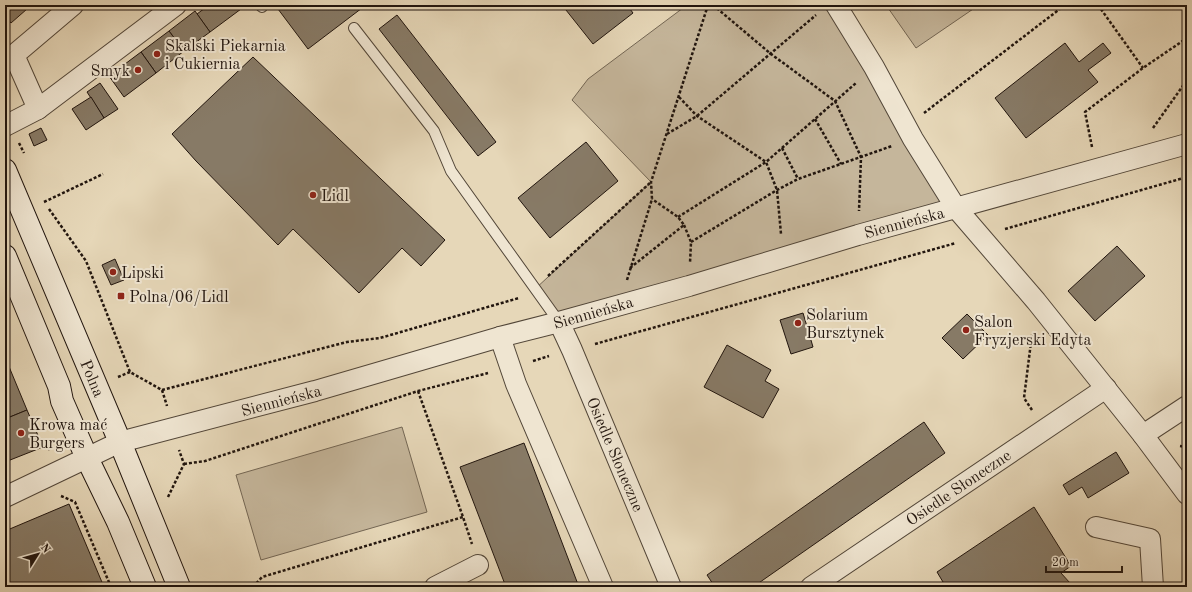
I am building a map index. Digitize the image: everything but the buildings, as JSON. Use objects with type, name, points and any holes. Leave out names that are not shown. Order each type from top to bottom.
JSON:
[{"type":"street","points":[[38,109],[14,55],[72,5]]},
{"type":"street","points":[[8,124],[38,109],[176,5]]},
{"type":"street","points":[[836,5],[956,208],[1036,301],[1143,435],[1187,494]]},
{"type":"street","name":"Siennieńska","points":[[5,496],[120,442],[315,391],[358,377],[500,337],[689,286],[858,235],[1187,144]]},
{"type":"street","name":"Polna","points":[[5,170],[120,442],[178,587]]},
{"type":"street","points":[[6,260],[59,386],[62,401],[87,458],[118,522],[145,587]]},
{"type":"street","name":"Osiedle Słoneczne","points":[[559,322],[671,587]]},
{"type":"street","points":[[500,337],[516,384],[603,587]]},
{"type":"street","name":"Osiedle Słoneczne","points":[[811,587],[1106,388]]},
{"type":"street","points":[[1143,435],[1187,406]]},
{"type":"street","points":[[1096,526],[1150,539],[1153,587]]},
{"type":"street","points":[[435,587],[478,565]]},
{"type":"lane","points":[[354,28],[434,131],[451,171],[559,322]]},
{"type":"path","points":[[620,304],[652,199],[651,182],[708,5]]},
{"type":"path","points":[[712,5],[771,54],[835,101],[861,157],[858,235]]},
{"type":"path","points":[[691,242],[798,179],[861,157],[910,132],[1065,5]]},
{"type":"path","points":[[1098,5],[1143,68]]},
{"type":"path","points":[[667,134],[697,116],[816,15]]},
{"type":"path","points":[[1096,169],[1085,112],[1143,68],[1187,38]]},
{"type":"path","points":[[678,216],[766,162],[874,67]]},
{"type":"path","points":[[1153,129],[1187,80]]},
{"type":"path","points":[[679,97],[697,116],[766,162],[777,190],[783,257]]},
{"type":"path","points":[[815,119],[841,164]]},
{"type":"path","points":[[8,124],[26,159]]},
{"type":"path","points":[[782,148],[798,179]]},
{"type":"path","points":[[103,174],[44,202],[86,261],[130,372],[162,390],[347,342],[380,338],[525,296],[651,182]]},
{"type":"path","points":[[184,464],[205,461],[418,392],[981,236],[1187,177]]},
{"type":"path","points":[[652,199],[678,216],[684,225],[691,242],[689,286]]},
{"type":"path","points":[[630,268],[684,225]]},
{"type":"path","points":[[1036,301],[1024,398],[1044,429]]},
{"type":"path","points":[[162,390],[184,464],[165,504]]},
{"type":"path","points":[[418,392],[463,517],[478,565]]},
{"type":"path","points":[[253,587],[262,577],[463,517]]},
{"type":"shaded area","points":[[687,5],[836,5],[956,208],[559,322],[535,289],[651,182],[572,100],[588,79]]},
{"type":"shaded area","points":[[886,5],[979,5],[916,48]]},
{"type":"shaded area","points":[[402,427],[427,512],[261,560],[236,475]]},
{"type":"place","name":"Skalski Piekarnia i Cukiernia","points":[[157,54]]},
{"type":"place","name":"Smyk","points":[[138,70]]},
{"type":"place","name":"Lidl","points":[[313,195]]},
{"type":"place","name":"Lipski","points":[[113,272]]},
{"type":"place","name":"Polna/06/Lidl","points":[[121,296]]},
{"type":"place","name":"Solarium Bursztynek","points":[[798,323]]},
{"type":"place","name":"Salon Fryzjerski Edyta","points":[[966,330]]},
{"type":"place","name":"Krowa mać Burgers","points":[[21,433]]}]
